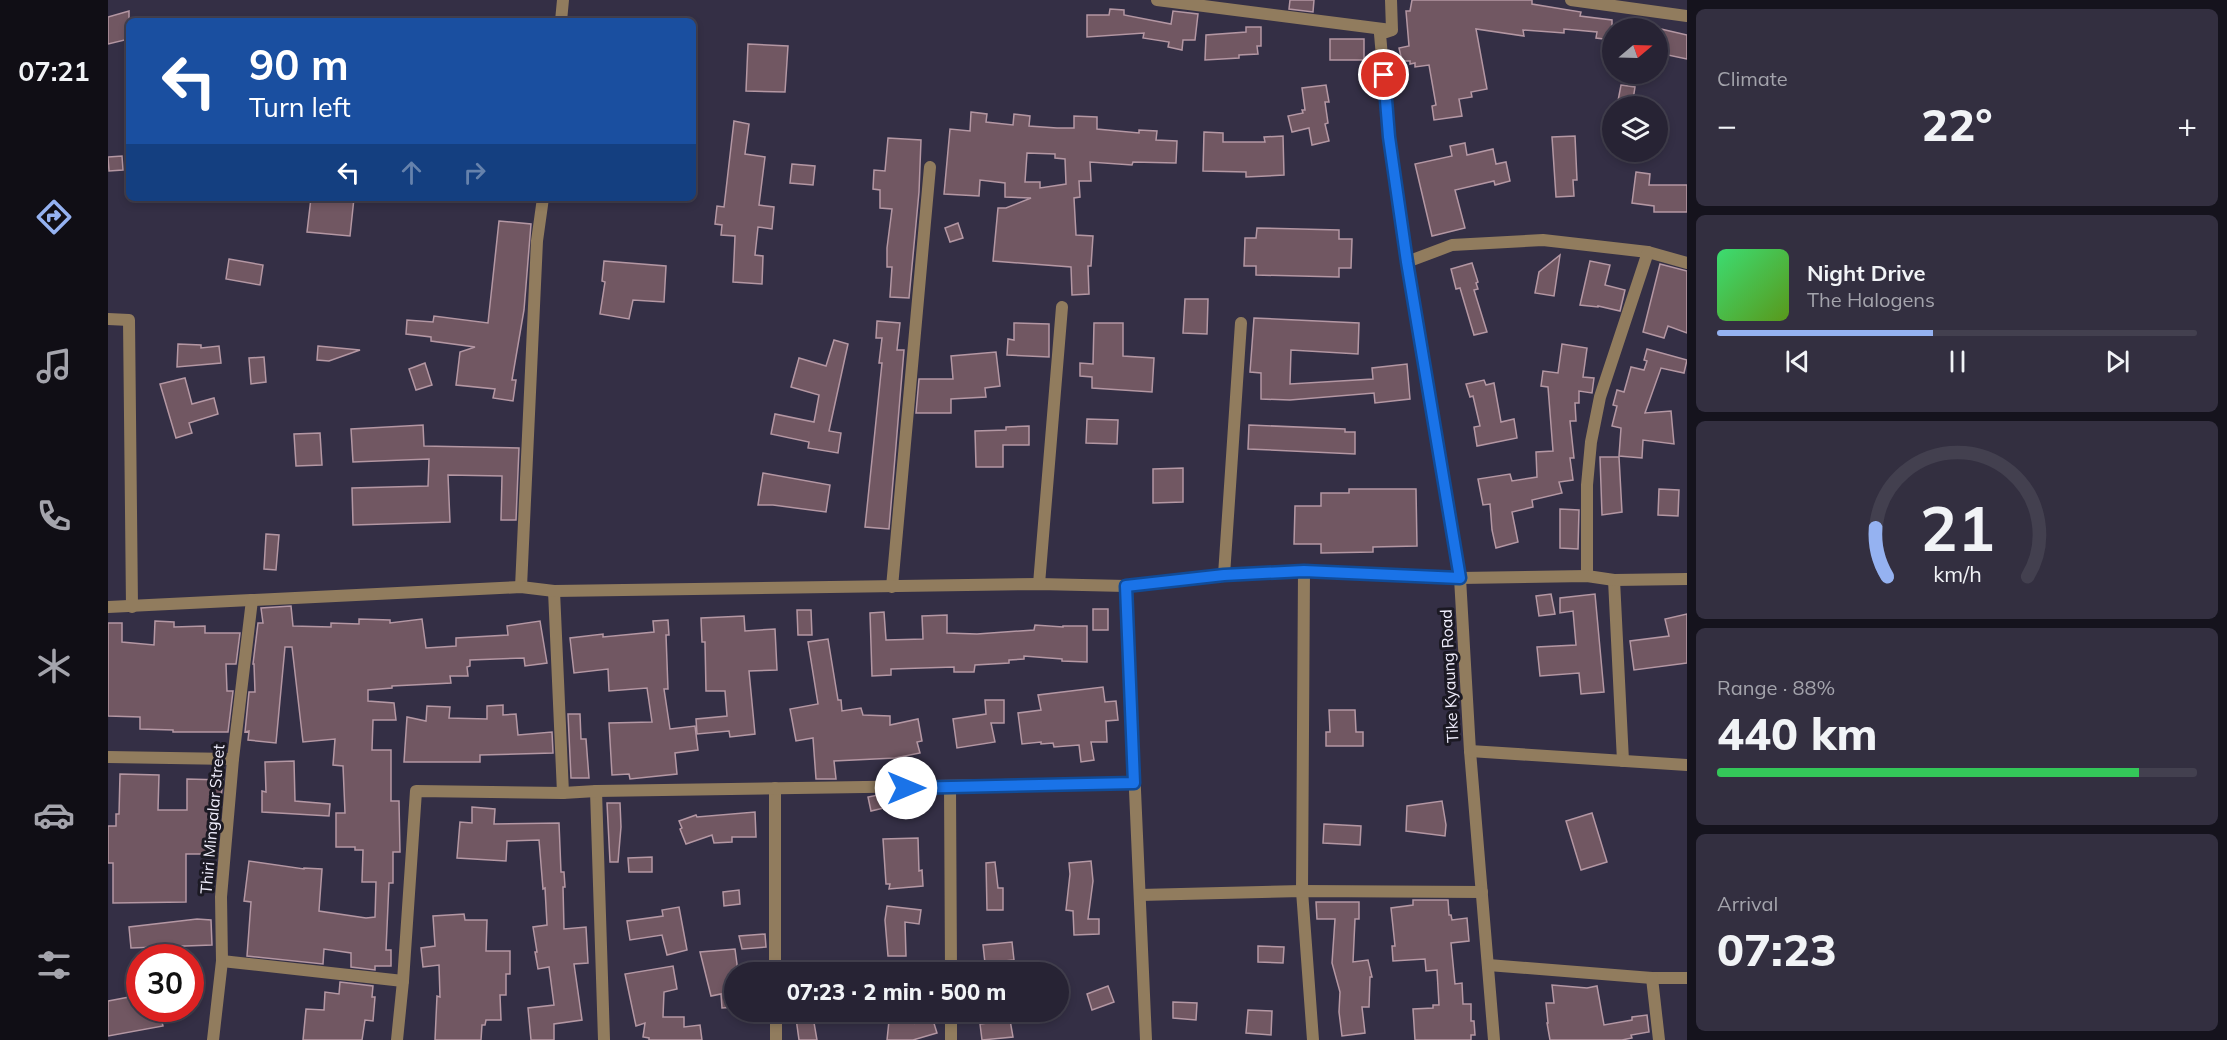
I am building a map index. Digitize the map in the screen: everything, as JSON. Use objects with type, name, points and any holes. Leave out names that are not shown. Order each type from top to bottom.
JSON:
[{"type":"street","points":[[561,18],[563,0]]},
{"type":"street","points":[[1157,0],[1392,30]]},
{"type":"street","name":"Tike Kyaung Road","points":[[1391,0],[1392,30],[1380,34],[1389,137],[1407,262],[1460,578],[1470,751],[1494,1040]]},
{"type":"street","points":[[1571,0],[1687,16]]},
{"type":"street","points":[[892,587],[930,167]]},
{"type":"street","points":[[522,587],[537,241],[543,201]]},
{"type":"street","points":[[1407,262],[1452,245],[1543,240],[1648,252],[1687,263]]},
{"type":"street","points":[[1587,576],[1587,485],[1591,442],[1600,397],[1648,252]]},
{"type":"street","points":[[1039,585],[1062,307]]},
{"type":"street","points":[[108,319],[129,320],[132,607]]},
{"type":"street","points":[[1224,575],[1241,323]]},
{"type":"street","points":[[108,607],[522,587],[554,591],[1126,586],[1224,575],[1304,571],[1460,578],[1587,576],[1614,580],[1687,579],[1687,570]]},
{"type":"street","points":[[1304,571],[1302,891],[1313,1040]]},
{"type":"street","points":[[1614,580],[1623,761]]},
{"type":"street","points":[[1126,586],[1146,1040]]},
{"type":"street","points":[[554,591],[563,794]]},
{"type":"street","name":"Thiri Mingalar Street","points":[[213,1040],[222,961],[221,897],[233,759],[252,600]]},
{"type":"street","points":[[1470,751],[1687,765]]},
{"type":"street","points":[[108,757],[233,759]]},
{"type":"street","points":[[397,1040],[416,791],[563,794],[596,791],[1134,783]]},
{"type":"street","points":[[950,787],[951,962]]},
{"type":"street","points":[[775,789],[776,962]]},
{"type":"street","points":[[596,791],[604,1040]]},
{"type":"street","points":[[1140,895],[1302,891],[1482,892]]},
{"type":"street","points":[[222,961],[403,981]]},
{"type":"street","points":[[1488,965],[1652,978],[1687,978]]},
{"type":"street","points":[[1652,978],[1659,1040]]},
{"type":"street","points":[[776,1022],[776,1040]]},
{"type":"street","points":[[951,1022],[951,1040]]},
{"type":"building","points":[[1290,0],[1314,0],[1313,12],[1289,9]]},
{"type":"building","points":[[1412,0],[1532,0],[1532,4],[1581,12],[1580,16],[1602,19],[1602,39],[1596,38],[1597,32],[1564,29],[1564,33],[1523,30],[1524,36],[1476,29],[1487,89],[1471,92],[1472,97],[1459,99],[1462,116],[1434,120],[1432,106],[1436,105],[1429,65],[1415,67],[1415,63],[1402,61],[1399,48],[1409,46],[1406,11],[1410,11]]},
{"type":"building","points":[[1110,9],[1124,10],[1124,15],[1171,24],[1173,11],[1198,14],[1195,40],[1183,40],[1182,50],[1168,47],[1169,42],[1143,38],[1144,33],[1087,37],[1087,15],[1109,15]]},
{"type":"building","points":[[129,11],[129,18],[126,18],[126,40],[108,44],[108,17]]},
{"type":"building","points":[[1246,27],[1261,27],[1261,46],[1257,46],[1258,54],[1239,55],[1239,58],[1205,60],[1206,35],[1246,32]]},
{"type":"building","points":[[1668,31],[1687,35],[1687,59],[1668,55]]},
{"type":"building","points":[[1330,39],[1364,39],[1364,60],[1330,60]]},
{"type":"building","points":[[748,44],[788,46],[785,92],[746,91]]},
{"type":"building","points":[[1326,85],[1329,102],[1325,102],[1328,123],[1325,124],[1329,141],[1312,145],[1309,128],[1292,132],[1288,116],[1303,113],[1302,110],[1305,110],[1302,88]]},
{"type":"building","points":[[1621,85],[1635,87],[1634,96],[1619,96]]},
{"type":"building","points":[[971,112],[987,114],[986,122],[1013,125],[1014,114],[1030,116],[1029,126],[1057,128],[1074,128],[1074,116],[1097,117],[1097,129],[1139,133],[1139,130],[1157,131],[1156,140],[1177,141],[1176,163],[1133,162],[1132,165],[1090,162],[1091,181],[1079,181],[1080,197],[1074,198],[1076,235],[1093,236],[1091,266],[1088,266],[1089,294],[1072,295],[1071,267],[993,261],[998,208],[1006,208],[1031,198],[1005,197],[1005,183],[980,180],[979,196],[944,194],[950,129],[970,131]],"holes":[[[1027,153],[1055,154],[1055,158],[1065,159],[1066,184],[1040,188],[1040,182],[1025,182]]]},
{"type":"building","points":[[734,121],[749,124],[745,154],[765,157],[759,205],[774,207],[772,229],[758,227],[755,255],[763,256],[762,284],[733,282],[735,236],[721,235],[722,225],[715,224],[717,206],[724,207]]},
{"type":"building","points":[[1204,132],[1223,133],[1223,142],[1265,142],[1264,137],[1283,136],[1284,175],[1246,177],[1246,172],[1203,171]]},
{"type":"building","points":[[1575,136],[1577,180],[1573,180],[1574,196],[1556,197],[1552,137]]},
{"type":"building","points":[[888,138],[921,140],[919,192],[909,298],[890,297],[892,267],[887,267],[887,248],[892,209],[880,208],[880,190],[873,189],[874,170],[885,171]]},
{"type":"building","points":[[1465,143],[1467,155],[1493,149],[1496,164],[1506,162],[1510,181],[1495,185],[1494,181],[1455,190],[1465,228],[1432,236],[1415,164],[1452,156],[1450,146]]},
{"type":"building","points":[[122,156],[123,170],[109,171],[108,157]]},
{"type":"building","points":[[792,164],[815,166],[813,185],[790,183]]},
{"type":"building","points":[[1636,172],[1650,174],[1649,185],[1687,185],[1687,212],[1654,212],[1654,206],[1632,203]]},
{"type":"building","points":[[311,201],[354,201],[350,236],[307,232]]},
{"type":"building","points":[[499,221],[531,224],[524,310],[512,380],[516,380],[513,401],[493,398],[495,389],[456,385],[460,352],[475,347],[431,341],[431,337],[406,334],[407,320],[433,322],[434,316],[488,323]]},
{"type":"building","points":[[958,223],[963,238],[950,242],[945,228]]},
{"type":"building","points":[[1257,228],[1339,230],[1339,239],[1352,239],[1351,268],[1339,268],[1339,277],[1256,275],[1256,266],[1244,266],[1245,238],[1256,238]]},
{"type":"building","points":[[1560,255],[1554,296],[1535,293],[1539,272]]},
{"type":"building","points":[[229,259],[263,265],[260,285],[226,279]]},
{"type":"building","points":[[604,261],[666,266],[664,302],[633,300],[629,319],[600,314],[605,282],[602,281]]},
{"type":"building","points":[[1590,261],[1610,265],[1605,285],[1625,290],[1620,311],[1580,305]]},
{"type":"building","points":[[1472,263],[1478,282],[1476,283],[1478,289],[1474,290],[1487,332],[1474,335],[1460,288],[1456,289],[1451,269]]},
{"type":"building","points":[[1660,264],[1687,271],[1687,333],[1668,326],[1664,338],[1643,332]]},
{"type":"building","points":[[1185,299],[1208,299],[1207,334],[1183,333]]},
{"type":"building","points":[[1254,318],[1359,323],[1358,354],[1291,350],[1290,384],[1373,379],[1372,368],[1407,364],[1410,399],[1375,403],[1374,393],[1290,400],[1261,399],[1261,373],[1250,372]]},
{"type":"building","points":[[877,321],[900,323],[897,350],[904,350],[889,529],[865,527],[882,363],[879,363],[882,338],[876,338]]},
{"type":"building","points":[[1014,323],[1049,324],[1049,357],[1007,355],[1008,339],[1014,340]]},
{"type":"building","points":[[1094,323],[1123,323],[1123,356],[1154,358],[1152,392],[1092,388],[1092,377],[1080,376],[1080,363],[1093,364]]},
{"type":"building","points":[[834,340],[848,344],[829,431],[841,433],[838,453],[808,448],[809,442],[771,434],[775,414],[814,422],[819,395],[791,387],[799,358],[826,366]]},
{"type":"building","points":[[178,344],[201,345],[201,348],[219,346],[221,363],[177,367]]},
{"type":"building","points":[[1562,344],[1587,348],[1583,377],[1594,378],[1592,393],[1579,391],[1579,403],[1575,403],[1576,421],[1570,421],[1574,458],[1570,458],[1573,480],[1559,482],[1562,493],[1532,500],[1533,507],[1512,512],[1518,542],[1496,548],[1490,504],[1483,505],[1478,479],[1510,474],[1512,481],[1537,477],[1536,452],[1553,451],[1548,387],[1541,386],[1543,371],[1558,373]]},
{"type":"building","points":[[318,346],[360,350],[329,361],[317,360]]},
{"type":"building","points":[[1647,349],[1687,360],[1684,373],[1661,368],[1645,413],[1671,411],[1674,444],[1643,440],[1642,458],[1619,456],[1621,428],[1612,426],[1617,406],[1613,405],[1617,390],[1624,392],[1631,367],[1644,370]]},
{"type":"building","points":[[996,352],[1000,386],[985,388],[986,397],[951,399],[951,413],[916,413],[919,379],[953,379],[951,356]]},
{"type":"building","points":[[264,357],[266,382],[251,384],[249,358]]},
{"type":"building","points":[[425,363],[432,385],[416,390],[409,369]]},
{"type":"building","points":[[185,378],[192,404],[214,398],[218,414],[189,423],[192,433],[176,438],[160,384]]},
{"type":"building","points":[[1484,380],[1486,385],[1494,383],[1501,422],[1514,419],[1517,438],[1477,446],[1474,427],[1480,426],[1473,396],[1470,397],[1466,384]]},
{"type":"building","points":[[1087,419],[1118,420],[1117,444],[1086,443]]},
{"type":"building","points":[[423,425],[424,446],[519,448],[516,520],[501,520],[502,476],[448,475],[450,522],[353,525],[352,488],[428,486],[429,459],[353,462],[351,429]]},
{"type":"building","points":[[1249,425],[1345,429],[1345,432],[1355,432],[1355,454],[1248,449]]},
{"type":"building","points":[[1029,426],[1029,445],[1003,445],[1003,467],[976,467],[975,431],[1006,430],[1006,427]]},
{"type":"building","points":[[320,433],[322,465],[296,466],[294,434]]},
{"type":"building","points":[[1600,457],[1619,457],[1622,512],[1602,515]]},
{"type":"building","points":[[1183,468],[1183,502],[1153,503],[1153,469]]},
{"type":"building","points":[[763,473],[830,485],[826,512],[758,505]]},
{"type":"building","points":[[1349,489],[1416,489],[1417,546],[1373,547],[1373,552],[1321,553],[1321,544],[1294,544],[1295,506],[1321,506],[1321,493],[1349,493]]},
{"type":"building","points":[[1659,489],[1679,490],[1678,516],[1658,515]]},
{"type":"building","points":[[1560,509],[1579,510],[1578,549],[1560,548]]},
{"type":"building","points":[[266,534],[279,535],[276,570],[264,569]]},
{"type":"building","points":[[1551,594],[1555,614],[1539,616],[1536,596]]},
{"type":"building","points":[[1595,594],[1604,692],[1581,694],[1579,673],[1540,676],[1537,647],[1576,645],[1573,611],[1560,613],[1560,598]]},
{"type":"building","points":[[291,606],[293,626],[331,627],[331,623],[359,624],[359,619],[390,620],[390,623],[422,619],[426,648],[456,646],[456,638],[508,635],[507,626],[540,621],[547,663],[525,666],[524,658],[470,660],[470,666],[467,667],[468,676],[450,676],[451,683],[392,686],[392,688],[368,690],[368,701],[394,703],[396,720],[373,720],[372,750],[391,750],[391,801],[399,801],[400,852],[393,852],[393,883],[389,883],[386,950],[391,950],[391,966],[375,966],[375,970],[351,967],[351,953],[324,949],[323,964],[247,956],[251,902],[244,901],[249,861],[304,869],[322,869],[319,911],[366,918],[375,917],[376,882],[362,882],[363,850],[355,850],[355,847],[336,847],[336,813],[345,813],[343,766],[333,765],[335,739],[303,742],[292,647],[285,647],[276,743],[248,740],[249,731],[245,732],[249,692],[255,692],[253,664],[258,623],[263,623],[261,608]]},
{"type":"building","points":[[1093,609],[1108,609],[1108,630],[1093,630]]},
{"type":"building","points":[[797,610],[811,610],[812,635],[798,635]]},
{"type":"building","points":[[884,612],[886,640],[923,639],[922,616],[947,615],[947,633],[977,634],[1034,630],[1035,625],[1087,626],[1087,662],[1024,656],[1024,659],[1009,660],[1009,663],[975,665],[974,672],[954,672],[954,667],[891,669],[891,675],[872,676],[870,613]]},
{"type":"building","points":[[1687,614],[1687,663],[1634,670],[1630,641],[1669,636],[1665,619]]},
{"type":"building","points":[[744,616],[745,631],[775,629],[777,670],[749,671],[755,734],[730,737],[729,731],[697,734],[696,719],[727,716],[725,691],[706,691],[705,642],[702,642],[701,618]]},
{"type":"building","points":[[668,620],[669,635],[666,635],[668,689],[664,689],[670,729],[695,726],[698,750],[675,753],[677,774],[630,779],[629,774],[612,775],[609,723],[652,722],[647,688],[609,691],[608,669],[574,673],[570,638],[654,632],[653,621]]},
{"type":"building","points":[[155,621],[174,622],[174,627],[205,626],[205,633],[240,633],[236,664],[226,664],[227,691],[233,691],[228,732],[173,732],[173,730],[140,729],[140,717],[108,716],[108,623],[122,623],[122,642],[154,645]]},
{"type":"building","points":[[828,639],[838,700],[841,700],[842,711],[861,708],[863,715],[890,716],[890,725],[918,719],[922,741],[917,742],[920,753],[895,758],[834,761],[836,779],[816,779],[813,738],[796,741],[790,709],[818,704],[808,642]]},
{"type":"building","points":[[1103,687],[1105,702],[1116,701],[1118,720],[1106,721],[1107,742],[1091,742],[1094,760],[1081,762],[1079,745],[1054,747],[1053,743],[1022,744],[1018,713],[1041,710],[1038,695]]},
{"type":"building","points":[[985,700],[1004,700],[1004,723],[991,723],[995,742],[957,748],[953,719],[986,714]]},
{"type":"building","points":[[503,705],[503,715],[516,714],[518,735],[552,732],[553,753],[480,755],[480,762],[404,762],[407,717],[426,721],[427,706],[450,707],[449,718],[487,719],[487,706]]},
{"type":"building","points":[[1329,710],[1355,710],[1356,732],[1363,732],[1363,746],[1326,746],[1326,732],[1330,732]]},
{"type":"building","points":[[568,714],[580,714],[581,739],[586,739],[589,778],[571,778]]},
{"type":"building","points":[[294,761],[295,801],[330,804],[329,816],[262,812],[262,791],[266,792],[265,762]]},
{"type":"building","points":[[120,774],[159,775],[158,810],[187,810],[187,779],[223,780],[221,797],[219,797],[216,854],[186,854],[186,902],[113,903],[113,863],[108,863],[108,826],[116,826],[116,814],[119,814]]},
{"type":"building","points":[[885,795],[888,807],[871,811],[868,797]]},
{"type":"building","points":[[1442,801],[1446,825],[1445,836],[1406,831],[1407,806]]},
{"type":"building","points":[[607,803],[620,803],[621,827],[618,862],[610,862]]},
{"type":"building","points":[[472,807],[495,809],[494,824],[559,823],[561,872],[564,872],[565,887],[563,887],[564,929],[586,927],[588,963],[574,964],[582,1020],[554,1024],[554,1040],[531,1040],[528,1008],[554,1005],[549,967],[538,969],[535,952],[537,952],[533,927],[547,925],[539,840],[507,841],[506,861],[457,858],[460,822],[472,823]]},
{"type":"building","points":[[755,812],[756,837],[732,837],[732,842],[714,843],[712,835],[686,844],[680,829],[682,828],[679,821],[696,815],[697,817]]},
{"type":"building","points":[[1592,813],[1607,862],[1581,870],[1566,821]]},
{"type":"building","points":[[1324,824],[1361,826],[1360,845],[1323,843]]},
{"type":"building","points":[[918,838],[919,871],[922,870],[923,886],[889,889],[890,884],[886,884],[883,839]]},
{"type":"building","points":[[652,857],[652,872],[629,872],[628,858]]},
{"type":"building","points":[[1091,861],[1093,881],[1088,919],[1099,919],[1099,934],[1074,935],[1073,911],[1066,910],[1069,863]]},
{"type":"building","points":[[995,862],[998,888],[1003,888],[1003,910],[987,910],[986,863]]},
{"type":"building","points":[[739,890],[740,904],[724,906],[723,892]]},
{"type":"building","points":[[1413,900],[1448,900],[1449,915],[1452,920],[1467,918],[1469,941],[1451,943],[1455,984],[1462,983],[1463,1004],[1471,1004],[1471,1021],[1474,1021],[1475,1035],[1471,1035],[1471,1040],[1415,1040],[1413,1009],[1433,1008],[1433,1005],[1439,1005],[1437,970],[1426,971],[1425,959],[1393,961],[1392,946],[1395,946],[1391,908],[1413,905]]},
{"type":"building","points":[[1316,902],[1359,902],[1359,919],[1355,919],[1353,962],[1368,960],[1372,977],[1370,977],[1369,1007],[1362,1007],[1365,1033],[1342,1036],[1339,1012],[1340,992],[1332,963],[1335,919],[1317,919]]},
{"type":"building","points":[[887,906],[921,910],[919,924],[905,922],[906,956],[888,956],[885,920]]},
{"type":"building","points":[[679,907],[687,950],[667,955],[662,935],[630,940],[627,921],[663,916],[662,910]]},
{"type":"building","points":[[464,914],[465,920],[487,920],[486,951],[510,951],[510,974],[506,974],[506,995],[500,995],[501,1020],[486,1020],[485,1025],[482,1025],[481,1040],[435,1040],[437,996],[440,997],[439,965],[423,967],[421,948],[435,946],[433,916]]},
{"type":"building","points":[[197,919],[211,920],[212,945],[131,944],[129,927]]},
{"type":"building","points":[[765,934],[766,947],[742,949],[739,936]]},
{"type":"building","points":[[1012,942],[1014,960],[985,962],[983,945]]},
{"type":"building","points":[[1258,946],[1284,947],[1283,963],[1258,962]]},
{"type":"building","points":[[735,949],[737,962],[724,962],[724,1008],[722,1008],[721,994],[711,996],[700,952]]},
{"type":"building","points":[[673,966],[677,989],[664,992],[663,1017],[684,1017],[684,1027],[700,1025],[702,1040],[649,1040],[643,1037],[645,1023],[636,1026],[625,974]]},
{"type":"building","points":[[340,982],[373,986],[372,997],[375,997],[373,1021],[365,1020],[362,1040],[303,1040],[306,1009],[324,1010],[325,992],[339,994]]},
{"type":"building","points":[[1552,985],[1587,988],[1597,986],[1604,1025],[1647,1015],[1649,1032],[1631,1035],[1632,1038],[1622,1040],[1550,1040],[1546,1003],[1554,1003]]},
{"type":"building","points":[[1108,986],[1114,1002],[1092,1010],[1087,994]]},
{"type":"building","points":[[126,998],[126,1022],[162,1022],[163,1026],[108,1036],[108,1001]]},
{"type":"building","points":[[1173,1002],[1197,1003],[1196,1020],[1173,1018]]},
{"type":"building","points":[[1248,1010],[1272,1011],[1271,1035],[1246,1033]]},
{"type":"building","points":[[797,1022],[814,1022],[817,1040],[799,1040]]},
{"type":"building","points":[[889,1022],[934,1022],[937,1033],[913,1040],[887,1040]]},
{"type":"building","points":[[1010,1022],[1013,1037],[982,1040],[980,1024]]},
{"type":"route","points":[[906,788],[1134,783],[1126,586],[1224,575],[1304,571],[1460,578],[1407,262],[1389,137],[1384,75]]}]
